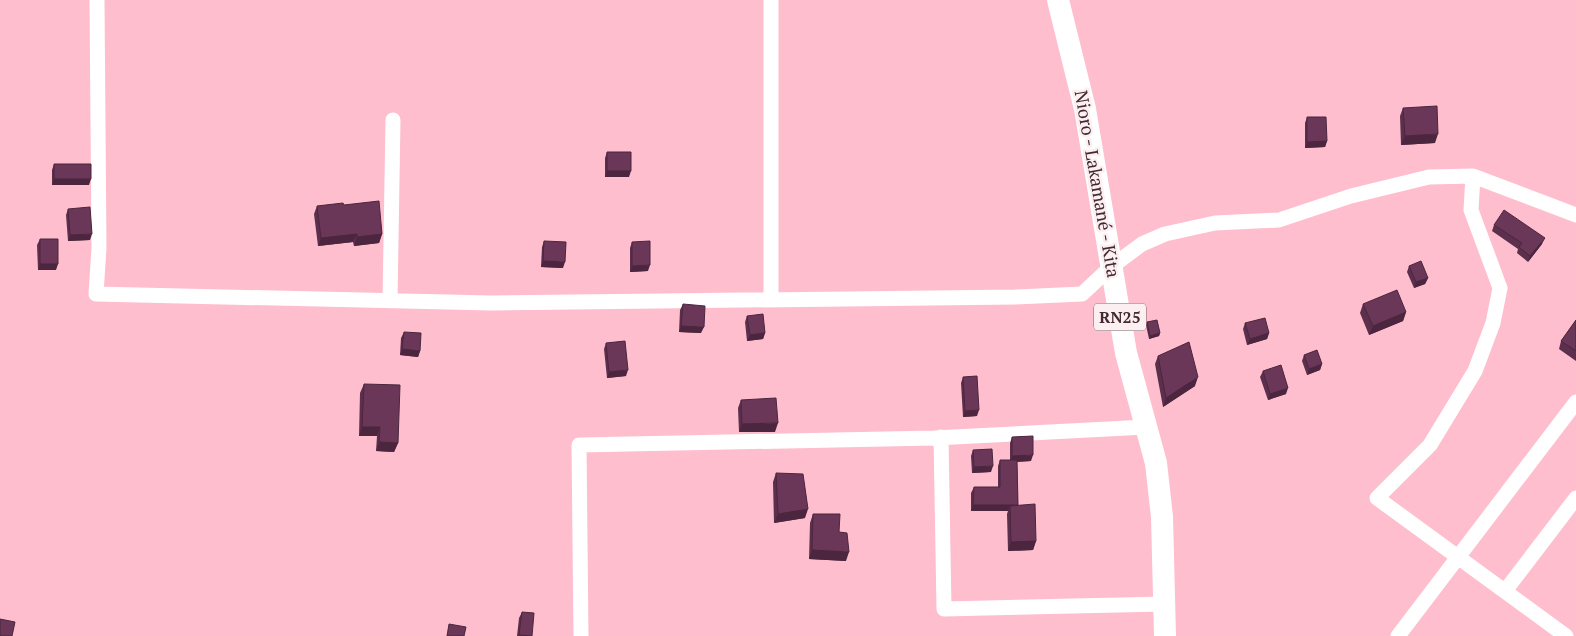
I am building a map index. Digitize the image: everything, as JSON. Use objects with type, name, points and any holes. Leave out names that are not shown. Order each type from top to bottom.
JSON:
[{"type":"main road","name":"Nioro - Lakamané - Kita","points":[[1058,0],[1085,109],[1126,353],[1156,463],[1162,517],[1165,636]]},
{"type":"street","points":[[97,0],[99,248],[96,294],[491,303],[1016,297],[1082,294],[1111,267],[1142,244],[1165,234],[1215,223],[1279,220],[1351,196],[1429,177],[1473,176],[1576,215]]},
{"type":"street","points":[[771,0],[771,300]]},
{"type":"street","points":[[390,301],[393,120]]},
{"type":"street","points":[[1473,176],[1471,210],[1500,288],[1493,323],[1476,372],[1430,445],[1377,498],[1566,636]]},
{"type":"street","points":[[1402,635],[1576,402]]},
{"type":"street","points":[[581,636],[579,445],[941,437],[1146,426]]},
{"type":"street","points":[[941,437],[944,609],[1164,604]]},
{"type":"street","points":[[1505,591],[1576,498]]},
{"type":"building","points":[[1437,106],[1438,134],[1405,136],[1403,108]]},
{"type":"building","points":[[1307,117],[1326,117],[1327,141],[1307,142]]},
{"type":"building","points":[[607,152],[631,152],[631,171],[607,171]]},
{"type":"building","points":[[54,164],[91,164],[91,179],[54,179]]},
{"type":"building","points":[[379,201],[382,234],[357,237],[357,234],[321,238],[317,206]]},
{"type":"building","points":[[90,207],[92,234],[70,235],[68,209]]},
{"type":"building","points":[[1504,210],[1545,238],[1530,256],[1519,247],[1522,243],[1494,225]]},
{"type":"building","points":[[40,239],[58,239],[58,264],[40,264]]},
{"type":"building","points":[[544,241],[566,242],[565,262],[543,261]]},
{"type":"building","points":[[650,241],[650,265],[632,266],[632,242]]},
{"type":"building","points":[[1421,261],[1428,278],[1416,282],[1409,266]]},
{"type":"building","points":[[1397,290],[1406,312],[1373,326],[1363,304]]},
{"type":"building","points":[[683,304],[705,306],[704,327],[681,326]]},
{"type":"building","points":[[763,314],[765,333],[750,335],[747,316]]},
{"type":"building","points":[[1265,318],[1269,333],[1250,339],[1245,323]]},
{"type":"building","points":[[1157,320],[1160,333],[1150,336],[1147,322]]},
{"type":"building","points":[[1576,320],[1576,351],[1561,341]]},
{"type":"building","points":[[404,332],[421,333],[420,351],[402,349]]},
{"type":"building","points":[[625,341],[628,370],[609,372],[606,343]]},
{"type":"building","points":[[1189,342],[1198,377],[1166,398],[1158,356]]},
{"type":"building","points":[[1317,350],[1322,364],[1309,369],[1304,355]]},
{"type":"building","points":[[1281,365],[1288,388],[1270,394],[1263,371]]},
{"type":"building","points":[[977,376],[979,410],[965,411],[963,377]]},
{"type":"building","points":[[364,384],[400,385],[398,443],[379,442],[380,427],[362,427]]},
{"type":"building","points":[[776,398],[778,423],[742,424],[741,400]]},
{"type":"building","points":[[1033,436],[1033,455],[1012,456],[1012,437]]},
{"type":"building","points":[[992,449],[993,466],[974,467],[973,450]]},
{"type":"building","points":[[1000,460],[1017,460],[1018,505],[973,505],[974,487],[1000,487]]},
{"type":"building","points":[[776,473],[803,474],[808,509],[778,514]]},
{"type":"building","points":[[1035,504],[1036,541],[1011,542],[1010,506]]},
{"type":"building","points":[[813,514],[840,514],[839,532],[847,533],[849,552],[812,550]]},
{"type":"building","points":[[522,612],[534,613],[532,636],[519,635]]},
{"type":"building","points":[[0,619],[15,622],[12,636],[0,636]]},
{"type":"building","points":[[449,624],[466,627],[464,636],[447,636]]}]
